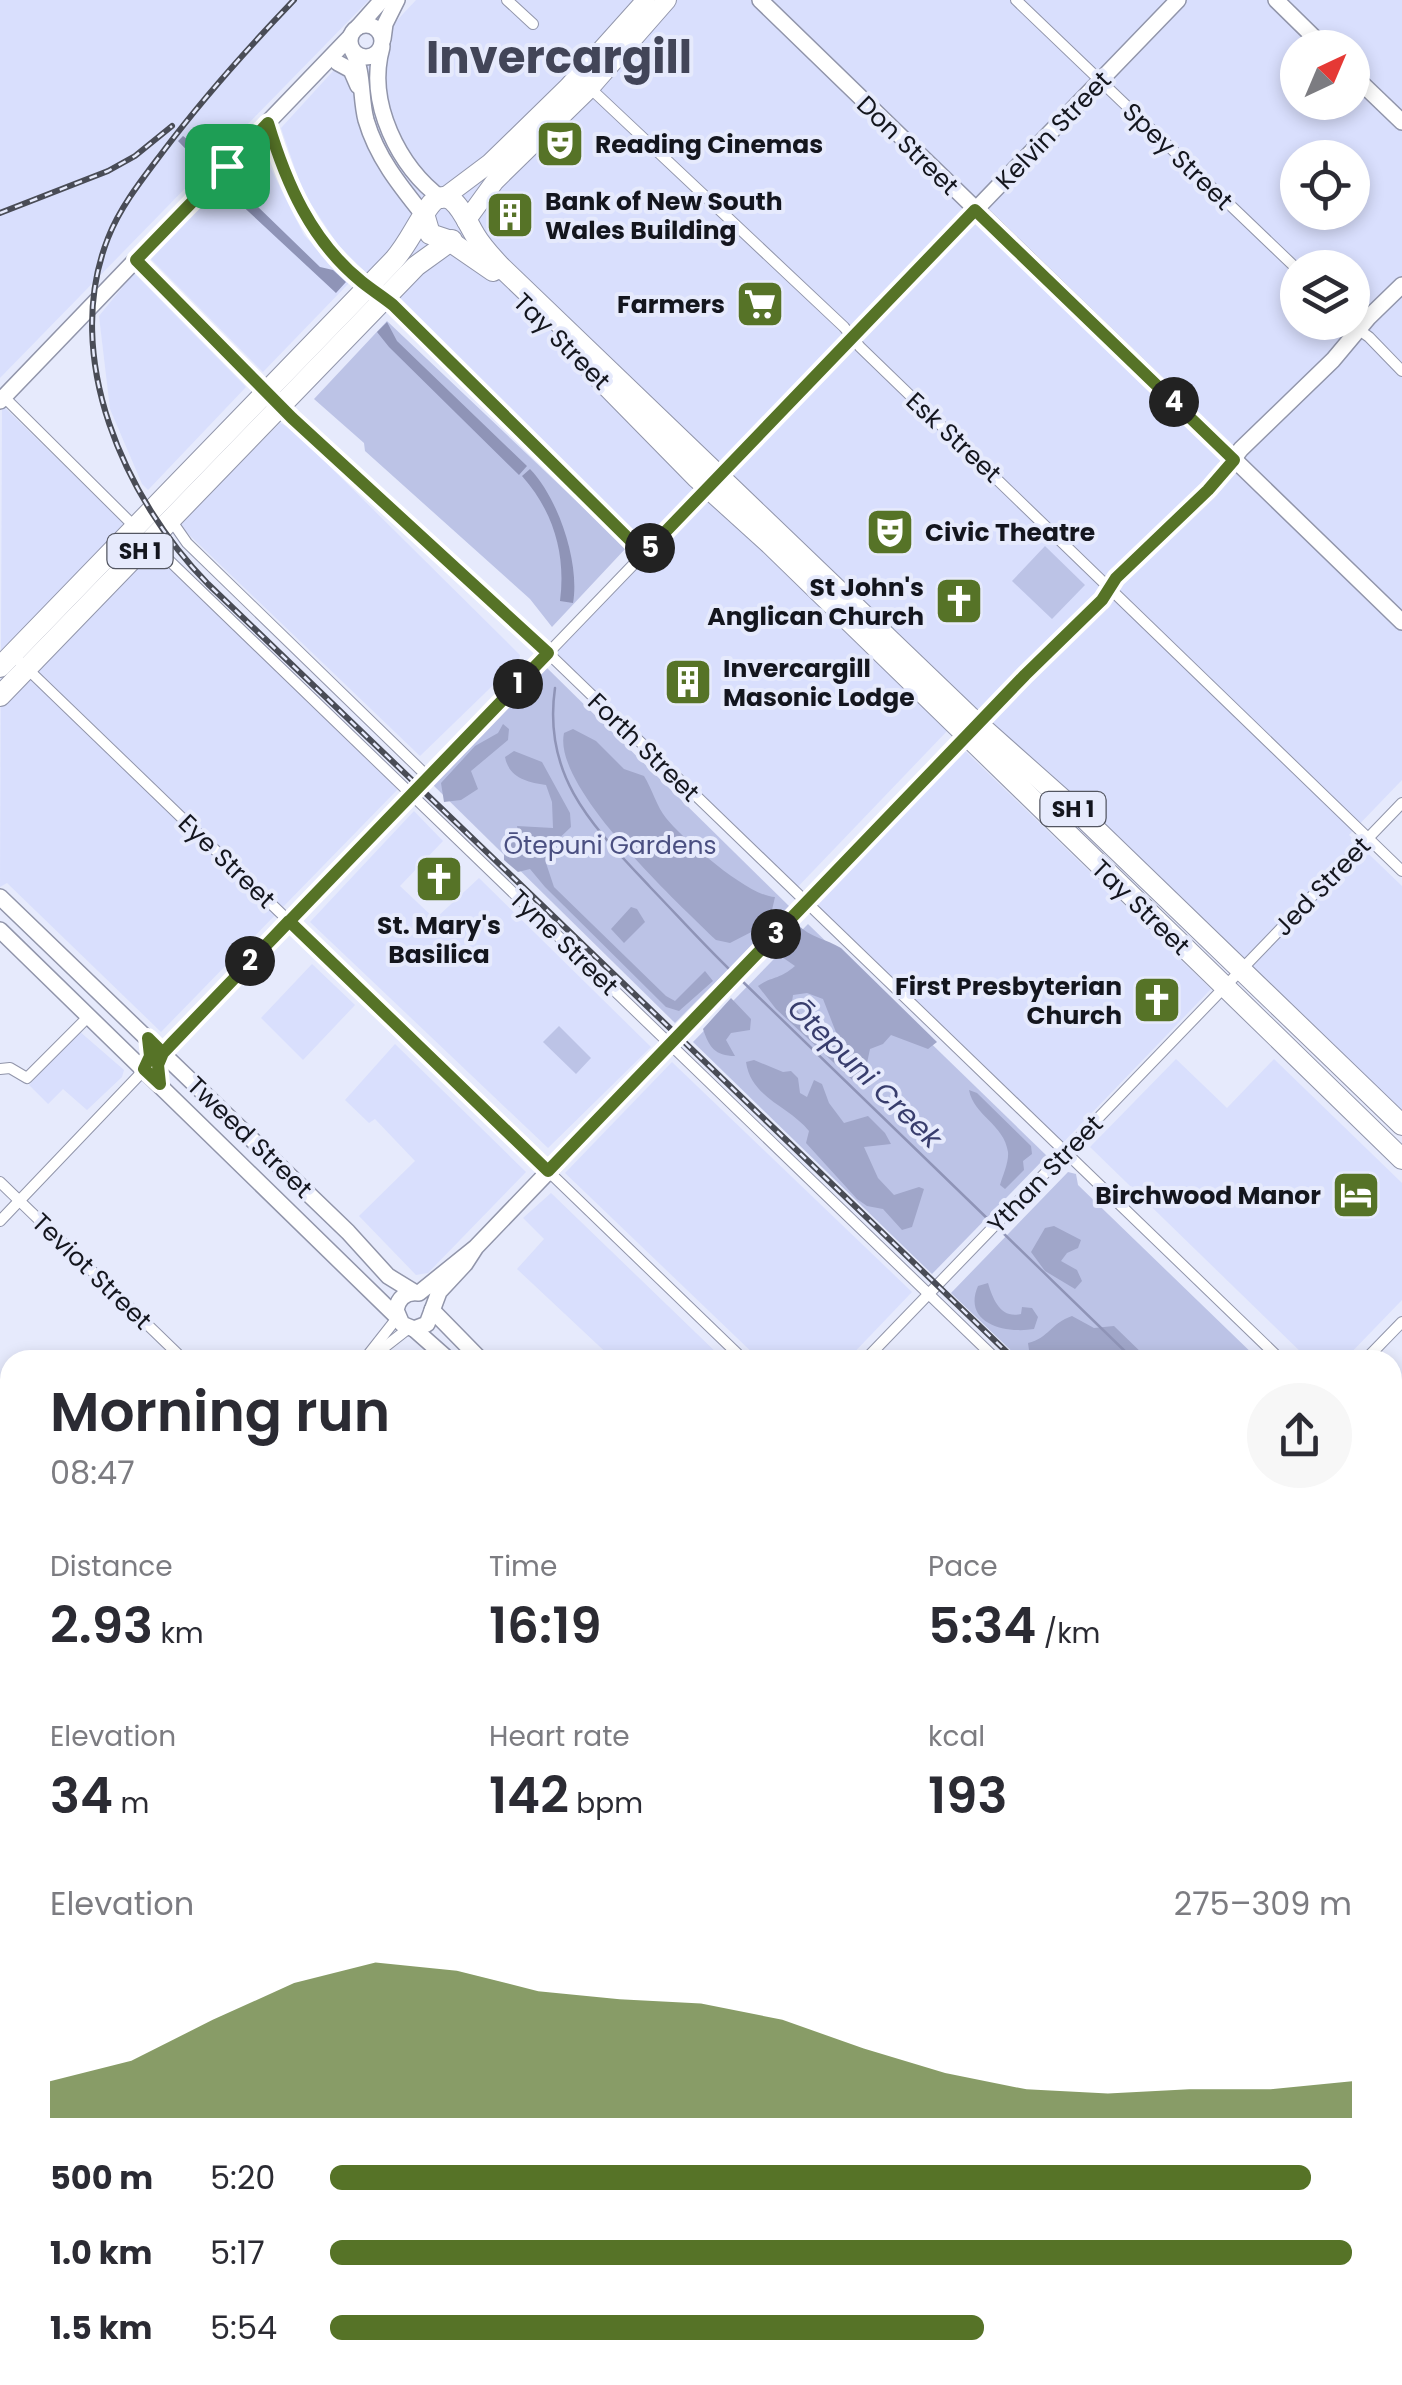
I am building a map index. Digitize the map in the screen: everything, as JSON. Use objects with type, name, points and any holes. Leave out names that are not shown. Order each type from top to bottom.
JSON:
[{"type":"highway","name":"SH 1","points":[[0,696],[13,663],[366,302],[432,203],[442,199],[459,205],[466,221],[459,236],[448,240],[366,302]]},
{"type":"highway","points":[[479,202],[475,220],[479,232],[524,296]]},
{"type":"highway","name":"SH 1","points":[[424,217],[430,234],[448,240]]},
{"type":"highway","name":"Tay Street","points":[[466,221],[524,296],[972,730],[1126,892],[1368,1091],[1402,1124]]},
{"type":"highway","name":"Tay Street","points":[[448,240],[524,296]]},
{"type":"highway","points":[[424,258],[436,251],[456,252],[524,296]]},
{"type":"highway","name":"SH 1","points":[[142,534],[170,520],[274,398]]},
{"type":"highway","name":"Tay Street","points":[[972,730],[1165,896],[1204,953],[1233,979],[1307,1068],[1402,1159]]},
{"type":"highway","points":[[1126,892],[1128,875],[1134,870],[1140,872]]},
{"type":"highway","points":[[1350,1109],[1368,1091]]},
{"type":"main road","points":[[442,199],[490,163],[568,87],[646,0]]},
{"type":"main road","points":[[466,221],[519,156],[590,88],[668,0]]},
{"type":"street","points":[[361,95],[364,45],[382,0]]},
{"type":"street","points":[[308,81],[364,45],[385,24],[398,0]]},
{"type":"street","points":[[507,0],[533,24]]},
{"type":"street","name":"Don Street","points":[[760,0],[1402,622]]},
{"type":"street","name":"Spey Street","points":[[1016,0],[1280,253]]},
{"type":"street","name":"Kelvin Street","points":[[714,481],[1178,0]]},
{"type":"street","points":[[1276,0],[1307,30]]},
{"type":"street","points":[[2,399],[326,59],[364,45]]},
{"type":"street","points":[[364,45],[379,82],[389,129],[414,175],[442,199]]},
{"type":"street","points":[[338,63],[350,70],[380,155],[424,217]]},
{"type":"street","name":"Esk Street","points":[[590,88],[1402,871]]},
{"type":"street","points":[[1370,91],[1402,122]]},
{"type":"street","points":[[268,123],[285,176],[305,216],[340,260],[366,302],[644,554]]},
{"type":"street","name":"Forth Street","points":[[136,260],[274,398],[548,653],[1271,1350]]},
{"type":"street","points":[[1370,312],[1402,285]]},
{"type":"street","points":[[376,1350],[404,1322],[427,1324],[432,1308],[476,1247],[972,730],[1102,600],[1116,578],[1208,490],[1241,448],[1341,352],[1347,340]]},
{"type":"street","points":[[1369,340],[1402,371]]},
{"type":"street","name":"Tyne Street","points":[[2,399],[987,1350]]},
{"type":"street","points":[[160,1084],[158,1065],[163,1053],[714,481]]},
{"type":"street","points":[[170,520],[187,543],[428,777]]},
{"type":"street","name":"Eye Street","points":[[13,663],[289,921],[734,1350]]},
{"type":"street","name":"Jed Street","points":[[1233,979],[1402,803]]},
{"type":"street","name":"Tweed Street","points":[[0,897],[368,1251],[388,1276],[432,1308]]},
{"type":"street","points":[[16,946],[34,929]]},
{"type":"street","name":"Tweed Street","points":[[0,930],[437,1350]]},
{"type":"street","name":"Ythan Street","points":[[875,1350],[1233,979]]},
{"type":"street","points":[[0,1070],[10,1068],[27,1078],[89,1016]]},
{"type":"street","points":[[0,1221],[144,1069],[150,1056],[148,1038]]},
{"type":"street","points":[[274,1194],[291,1177]]},
{"type":"street","name":"Teviot Street","points":[[0,1182],[174,1350]]},
{"type":"street","points":[[404,1322],[399,1300],[416,1293],[476,1247]]},
{"type":"street","points":[[432,1308],[472,1350]]},
{"type":"street","points":[[1375,1350],[1402,1322]]},
{"type":"shaded area","points":[[0,0],[369,0],[0,378]]},
{"type":"shaded area","points":[[416,0],[1402,0],[1402,780],[1349,835],[1402,886],[1402,1111],[972,705],[791,894],[544,655],[644,550],[338,245],[303,192],[281,128],[334,70],[347,74]]},
{"type":"shaded area","points":[[201,125],[216,156],[204,168],[178,141],[183,136],[190,141]]},
{"type":"shaded area","points":[[261,149],[304,235],[349,283],[263,372],[148,256]]},
{"type":"shaded area","points":[[237,176],[255,204],[320,267],[333,270],[346,282],[336,293],[236,200],[228,185]]},
{"type":"shaded area","points":[[134,273],[246,387],[148,490],[110,409],[99,316]]},
{"type":"shaded area","points":[[387,322],[397,341],[527,466],[519,475],[389,347],[377,332]]},
{"type":"shaded area","points":[[2,405],[398,789],[161,1032],[7,883],[0,887]]},
{"type":"shaded area","points":[[280,423],[291,428],[520,655],[420,756],[182,528],[181,522]]},
{"type":"shaded area","points":[[530,469],[550,497],[565,533],[573,570],[573,603],[560,601],[559,551],[550,519],[522,476]]},
{"type":"shaded area","points":[[503,724],[509,729],[508,740],[471,771],[478,789],[461,800],[444,802],[441,783],[475,746],[498,733]]},
{"type":"shaded area","points":[[573,729],[596,741],[624,769],[644,776],[666,818],[701,852],[749,888],[775,897],[769,923],[730,943],[716,940],[675,900],[622,843],[577,783],[566,756],[564,733]]},
{"type":"shaded area","points":[[962,748],[1211,989],[1061,1145],[811,904]]},
{"type":"shaded area","points":[[514,751],[542,762],[570,813],[571,827],[550,847],[545,860],[554,887],[666,996],[675,1001],[705,971],[713,981],[679,1011],[666,1007],[530,869],[518,872],[504,860],[504,844],[515,842],[519,835],[517,826],[553,828],[552,802],[546,785],[526,780],[510,770],[505,757]]},
{"type":"shaded area","points":[[414,811],[443,841],[400,886],[435,919],[479,878],[651,1047],[548,1148],[310,922]]},
{"type":"shaded area","points":[[631,907],[637,909],[645,922],[624,943],[611,929]]},
{"type":"shaded area","points":[[798,925],[841,948],[937,1042],[928,1049],[891,1035],[883,1044],[870,1049],[867,1063],[873,1076],[869,1087],[862,1089],[776,1009],[758,986],[795,966],[782,957],[785,940]],"holes":[[[807,993],[823,999],[839,1040],[817,1033],[792,1002],[793,995]]]},
{"type":"shaded area","points":[[312,964],[355,1005],[303,1060],[261,1018]]},
{"type":"shaded area","points":[[731,998],[751,1019],[750,1030],[731,1033],[726,1040],[735,1056],[714,1049],[703,1029]]},
{"type":"shaded area","points":[[79,1031],[124,1070],[122,1077],[87,1110],[63,1089],[48,1104],[29,1085]]},
{"type":"shaded area","points":[[395,1044],[526,1172],[428,1273],[416,1275],[359,1216],[415,1161],[375,1119],[369,1123],[345,1100]]},
{"type":"shaded area","points":[[1176,1059],[1227,1108],[1274,1059],[1402,1183],[1402,1300],[1354,1350],[1299,1350],[1090,1147]]},
{"type":"shaded area","points":[[754,1060],[783,1072],[791,1071],[798,1078],[800,1093],[807,1097],[814,1080],[822,1084],[829,1103],[844,1123],[868,1116],[885,1133],[891,1144],[864,1147],[878,1178],[894,1195],[924,1189],[912,1227],[902,1230],[883,1209],[857,1199],[806,1143],[809,1131],[755,1084],[746,1062]]},
{"type":"shaded area","points":[[672,1062],[912,1292],[857,1350],[750,1350],[565,1173]]},
{"type":"shaded area","points":[[969,1090],[977,1093],[1031,1146],[1032,1154],[1023,1161],[1024,1170],[1005,1189],[1000,1185],[1008,1160],[1005,1142],[977,1107]]},
{"type":"shaded area","points":[[551,1193],[714,1350],[603,1350],[517,1269],[544,1239],[523,1218]]},
{"type":"shaded area","points":[[1054,1226],[1081,1240],[1078,1248],[1061,1261],[1077,1270],[1082,1281],[1075,1289],[1045,1271],[1031,1252],[1045,1228]]},
{"type":"shaded area","points":[[988,1283],[995,1302],[1008,1314],[1021,1314],[1022,1307],[1032,1308],[1038,1317],[1034,1329],[1011,1330],[981,1317],[975,1299],[978,1286]]},
{"type":"shaded area","points":[[1072,1316],[1094,1328],[1114,1326],[1139,1350],[1029,1350],[1028,1343],[1041,1338]]},
{"type":"green space","points":[[387,321],[626,548],[552,627],[530,599],[365,451],[364,443],[314,399]]},
{"type":"green space","points":[[1045,546],[1085,585],[1052,619],[1012,581]]},
{"type":"green space","name":"Ōtepuni Gardens","points":[[545,666],[790,907],[675,1023],[431,783]]},
{"type":"green space","points":[[808,924],[1047,1156],[932,1274],[693,1042]]},
{"type":"green space","points":[[559,1026],[591,1058],[576,1074],[543,1042]]},
{"type":"green space","points":[[1068,1172],[1076,1174],[1078,1185],[1249,1350],[1011,1350],[951,1293]]},
{"type":"waterway","name":"Ōtepuni Creek","points":[[555,688],[556,749],[577,799],[610,843],[730,970]]},
{"type":"waterway","name":"Ōtepuni Creek","points":[[740,979],[993,1224]]},
{"type":"waterway","name":"Ōtepuni Creek","points":[[999,1229],[1124,1350]]},
{"type":"railway","points":[[294,0],[180,129],[119,214],[108,238],[95,284],[92,330],[97,377],[109,424],[127,469],[178,550],[208,584],[1005,1350]]},
{"type":"railway","points":[[0,213],[108,171],[135,156],[172,126]]},
{"type":"place","name":"Reading Cinemas","points":[[560,144]]},
{"type":"place","name":"Bank of New South Wales Building","points":[[510,215]]},
{"type":"place","name":"Farmers","points":[[760,304]]},
{"type":"place","name":"Civic Theatre","points":[[890,532]]},
{"type":"place","name":"St John's Anglican Church","points":[[959,601]]},
{"type":"place","name":"Invercargill Masonic Lodge","points":[[688,682]]},
{"type":"place","name":"St. Mary's Basilica","points":[[439,879]]},
{"type":"place","name":"First Presbyterian Church","points":[[1157,1000]]},
{"type":"place","name":"Birchwood Manor","points":[[1356,1195]]},
{"type":"district","name":"Invercargill","points":[[559,57]]},
{"type":"route","points":[[227,166],[136,260],[292,418],[548,653],[281,930],[171,1044],[163,1053],[148,1038],[150,1060],[144,1069],[160,1084],[158,1065],[163,1053],[289,921],[548,1171],[1234,460],[975,210],[644,554],[393,305],[362,283],[329,248],[292,191],[268,123],[227,166]]}]
